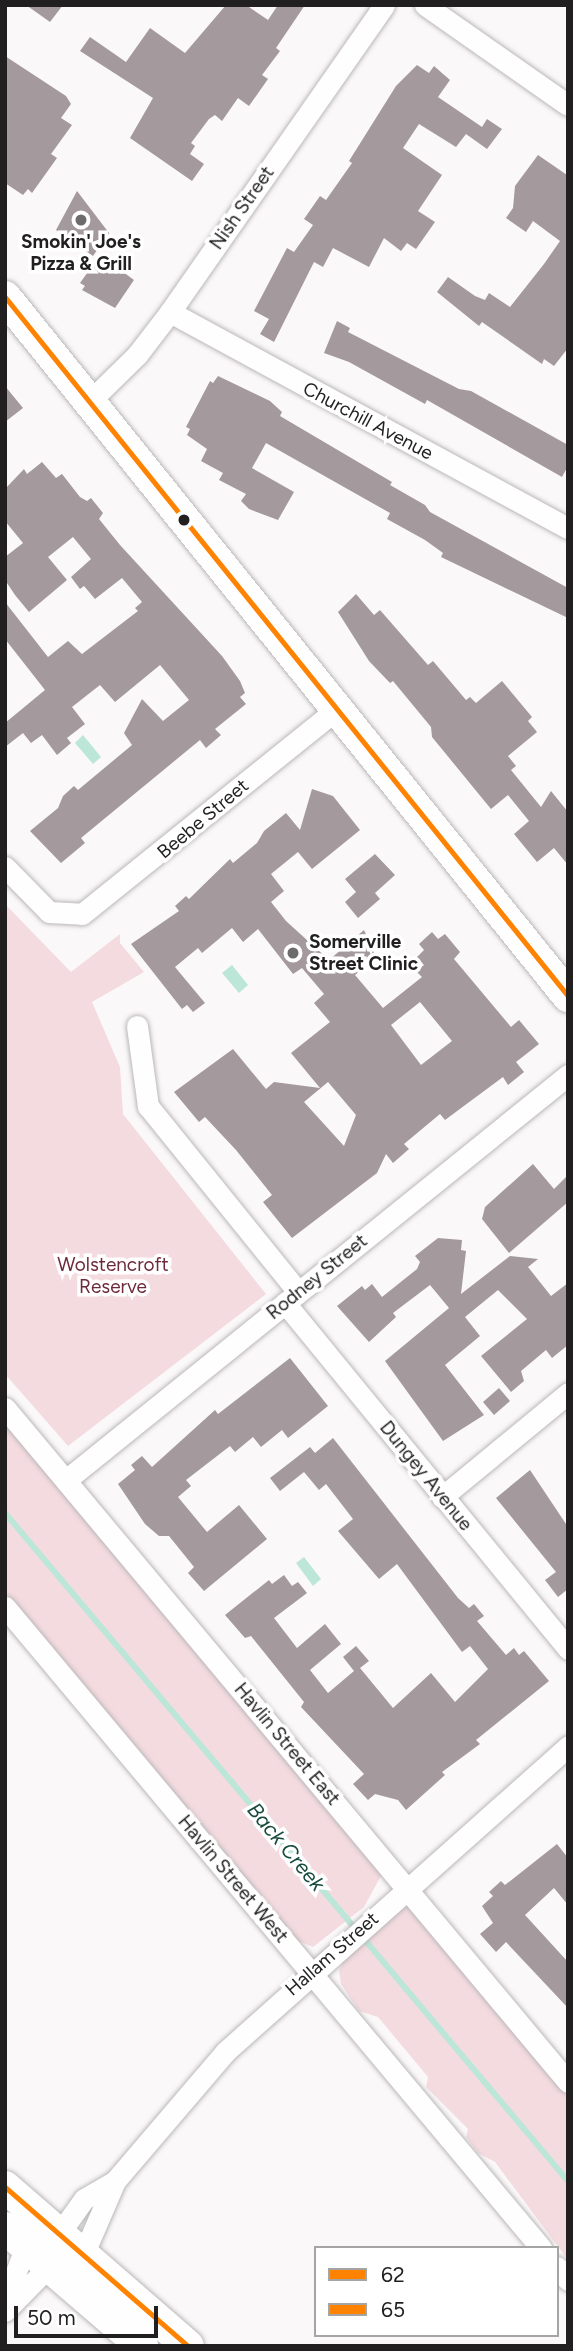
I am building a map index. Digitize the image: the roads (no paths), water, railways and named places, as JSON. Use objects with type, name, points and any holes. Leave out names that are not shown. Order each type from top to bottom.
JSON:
[{"type":"street","name":"Nish Street","points":[[90,401],[136,355],[170,312],[384,5]]},
{"type":"street","points":[[425,5],[568,105]]},
{"type":"street","points":[[5,298],[568,996]]},
{"type":"street","name":"Churchill Avenue","points":[[170,312],[568,528]]},
{"type":"street","name":"Beebe Street","points":[[5,867],[35,902],[62,916],[82,914],[101,902],[338,708]]},
{"type":"street","name":"Dungey Avenue","points":[[137,1026],[148,1106],[442,1497],[568,1649]]},
{"type":"street","name":"Rodney Street","points":[[66,1480],[568,1075]]},
{"type":"street","points":[[442,1497],[568,1393]]},
{"type":"street","name":"Havlin Street East","points":[[5,1408],[409,1887],[568,2082]]},
{"type":"street","name":"Havlin Street West","points":[[5,1607],[539,2246]]},
{"type":"street","name":"Hallam Street","points":[[83,2255],[115,2181],[225,2052],[568,1746]]},
{"type":"street","name":"Hallam Street","points":[[5,2301],[27,2246],[59,2234],[84,2199],[115,2181]]},
{"type":"street","points":[[5,2187],[188,2346]]},
{"type":"street","points":[[27,2246],[142,2346]]},
{"type":"street","name":"Hallam Street","points":[[5,2311],[27,2246]]},
{"type":"waterway","name":"Back Creek","points":[[5,1513],[568,2181]]},
{"type":"place","name":"Smokin' Joe's Pizza & Grill","points":[[81,220]]},
{"type":"place","name":"Somerville Street Clinic","points":[[293,953]]},
{"type":"park label","name":"Wolstencroft Reserve","points":[[113,1276]]}]
